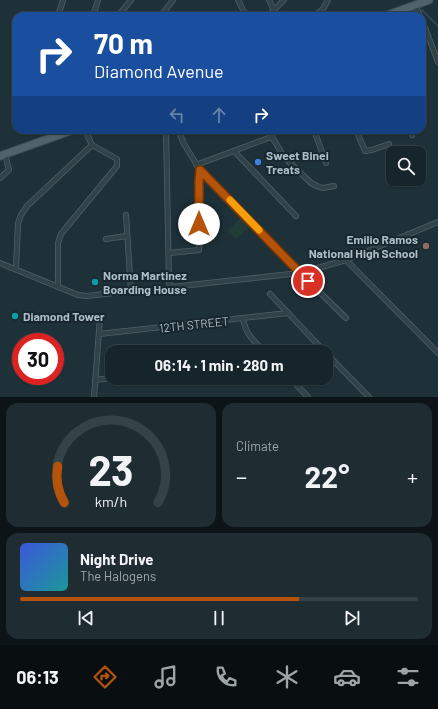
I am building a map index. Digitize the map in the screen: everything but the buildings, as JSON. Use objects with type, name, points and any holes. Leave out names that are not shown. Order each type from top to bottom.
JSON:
[{"type":"main road","points":[[396,12],[429,0]]},
{"type":"main road","points":[[3,155],[62,134]]},
{"type":"street","points":[[59,12],[62,0]]},
{"type":"street","points":[[94,12],[98,0]]},
{"type":"street","points":[[121,12],[131,0]]},
{"type":"street","points":[[164,12],[173,0]]},
{"type":"street","points":[[238,0],[244,12]]},
{"type":"street","points":[[268,0],[274,10],[284,0]]},
{"type":"street","points":[[319,12],[323,9],[328,0]]},
{"type":"street","points":[[415,5],[418,12]]},
{"type":"street","points":[[426,30],[438,62]]},
{"type":"street","points":[[58,287],[58,243],[61,234],[117,166],[117,159],[92,145],[87,134]]},
{"type":"street","points":[[166,134],[169,283],[174,287],[300,273],[346,260],[438,222]]},
{"type":"street","points":[[180,134],[196,166],[346,318]]},
{"type":"street","points":[[270,134],[284,157],[311,182],[323,188],[334,186]]},
{"type":"street","points":[[315,134],[326,163]]},
{"type":"street","points":[[358,134],[365,151],[389,144]]},
{"type":"street","points":[[196,166],[271,137]]},
{"type":"street","points":[[16,269],[18,223],[21,215],[27,206],[92,145]]},
{"type":"street","points":[[235,152],[296,216]]},
{"type":"street","points":[[0,178],[9,170],[3,155]]},
{"type":"street","points":[[168,253],[199,250],[200,170]]},
{"type":"street","points":[[0,263],[83,296],[131,291],[126,215]]},
{"type":"street","points":[[106,239],[127,236]]},
{"type":"street","points":[[346,260],[438,353]]},
{"type":"street","points":[[270,294],[319,345]]},
{"type":"street","name":"12TH STREET","points":[[99,334],[288,313]]},
{"type":"street","points":[[94,397],[100,318]]},
{"type":"street","points":[[243,319],[247,333],[258,345]]},
{"type":"street","points":[[333,359],[369,397]]},
{"type":"street","points":[[95,380],[105,379]]},
{"type":"street","points":[[297,385],[308,397]]},
{"type":"green space","points":[[241,217],[250,226],[236,239],[228,231]]},
{"type":"waterway","points":[[426,14],[438,26]]},
{"type":"slow traffic","points":[[230,200],[259,230]]},
{"type":"place","name":"Sweet Binei Treats","points":[[258,162]]},
{"type":"place","name":"Emilio Ramos National High School","points":[[426,246]]},
{"type":"place","name":"Norma Martinez Boarding House","points":[[95,282]]},
{"type":"place","name":"Diamond Tower","points":[[15,316]]},
{"type":"route","points":[[199,224],[200,170],[308,281]]}]
